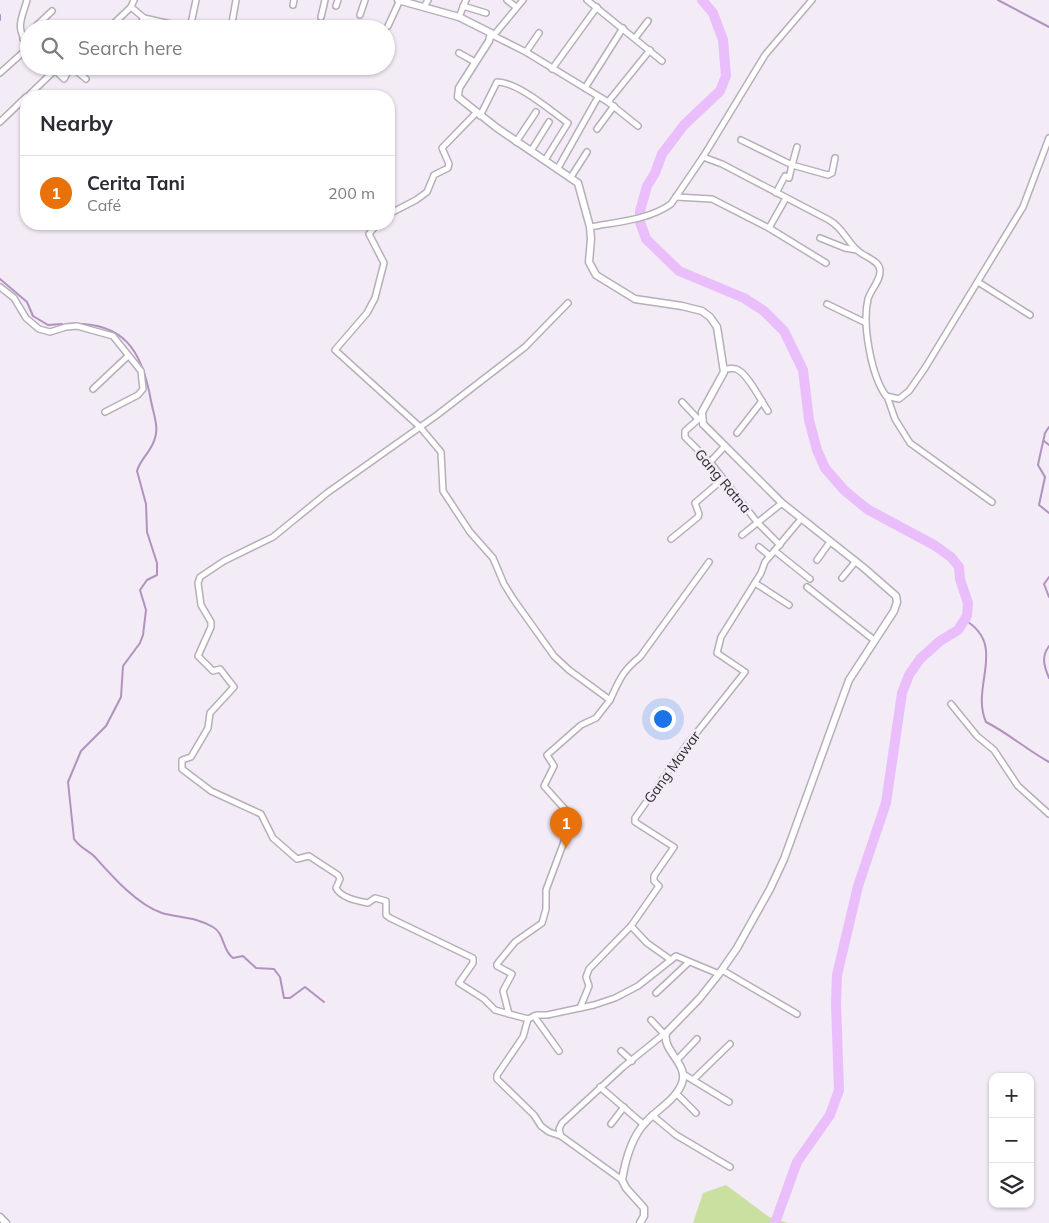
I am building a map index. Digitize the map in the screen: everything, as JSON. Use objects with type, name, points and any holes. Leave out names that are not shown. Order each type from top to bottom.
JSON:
[{"type":"street","points":[[21,20],[26,0]]},
{"type":"street","points":[[118,20],[131,8],[134,0]]},
{"type":"street","points":[[192,20],[196,0]]},
{"type":"street","points":[[233,20],[236,0]]},
{"type":"street","points":[[322,17],[325,0]]},
{"type":"street","points":[[336,6],[338,0]]},
{"type":"street","points":[[360,15],[365,0]]},
{"type":"street","points":[[391,20],[399,0],[458,17],[481,27],[526,52],[608,102],[638,126]]},
{"type":"street","points":[[424,7],[428,0]]},
{"type":"street","points":[[507,0],[516,7]]},
{"type":"street","points":[[522,0],[493,35],[475,62],[458,94],[461,100],[516,142],[572,176],[579,186],[590,226],[592,239],[589,262],[596,275],[635,299],[691,307],[708,315],[719,331],[724,370],[722,380],[699,418]]},
{"type":"street","points":[[587,0],[662,61]]},
{"type":"street","points":[[590,226],[655,213],[670,204],[703,157],[765,55],[812,0]]},
{"type":"street","points":[[458,17],[465,3],[486,13]]},
{"type":"street","points":[[552,69],[597,7]]},
{"type":"street","points":[[131,8],[150,20]]},
{"type":"street","points":[[43,20],[52,11]]},
{"type":"street","points":[[635,38],[648,21]]},
{"type":"street","points":[[585,88],[623,28]]},
{"type":"street","points":[[526,52],[539,34]]},
{"type":"street","points":[[608,102],[650,50]]},
{"type":"street","points":[[459,53],[475,62]]},
{"type":"street","points":[[0,73],[20,54]]},
{"type":"street","points":[[33,90],[47,75]]},
{"type":"street","points":[[81,75],[86,79]]},
{"type":"street","points":[[395,211],[427,192],[434,176],[448,168],[449,164],[442,148],[478,114],[497,82],[505,83],[526,93],[568,123],[545,160]]},
{"type":"street","points":[[558,168],[598,96]]},
{"type":"street","points":[[0,122],[20,103]]},
{"type":"street","points":[[597,128],[614,106]]},
{"type":"street","points":[[516,142],[536,112]]},
{"type":"street","points":[[531,151],[549,122]]},
{"type":"street","points":[[886,396],[899,399],[908,392],[978,282],[1027,198],[1034,172],[1049,138]]},
{"type":"street","points":[[741,140],[792,165],[828,175],[832,173],[835,158]]},
{"type":"street","points":[[776,193],[785,176],[789,178],[797,147]]},
{"type":"street","points":[[572,176],[587,152]]},
{"type":"street","points":[[703,157],[722,164],[837,225],[857,250],[876,263],[880,269],[879,276],[869,296],[866,323],[875,369],[895,419],[910,443],[992,502]]},
{"type":"street","points":[[676,197],[708,197],[769,228],[826,263]]},
{"type":"street","points":[[769,228],[786,198]]},
{"type":"street","points":[[372,230],[369,234],[384,263],[375,298],[367,314],[335,350],[420,427],[442,453],[441,481],[444,494],[470,532],[493,558],[504,584],[514,600],[554,656],[569,670],[610,700]]},
{"type":"street","points":[[820,238],[845,248],[857,250]]},
{"type":"street","points":[[978,282],[1030,315]]},
{"type":"street","points":[[0,288],[14,298],[26,318],[39,329],[50,332],[71,326],[108,334],[115,338],[141,371],[143,389],[138,395],[105,412]]},
{"type":"street","points":[[568,303],[525,347],[420,427],[327,493],[273,537],[224,561],[200,577],[198,583],[201,605],[211,622],[211,627],[198,656],[213,671],[220,669],[234,687],[210,713],[208,728],[191,757],[182,760],[180,765],[182,769],[211,791],[261,814],[273,838],[297,858],[309,856],[338,875],[340,879],[336,888],[338,892],[351,899],[368,903],[375,898],[386,902],[386,915],[390,918],[473,958],[473,964],[460,980],[461,986],[484,999],[495,1010],[528,1019],[534,1016],[607,1001],[631,991],[679,956],[756,988],[797,1014]]},
{"type":"street","points":[[827,304],[866,323]]},
{"type":"street","points":[[93,389],[128,356]]},
{"type":"street","points":[[724,370],[736,369],[741,372],[768,411]]},
{"type":"street","points":[[737,433],[762,401]]},
{"type":"street","points":[[561,1136],[559,1129],[562,1123],[600,1087],[664,1034],[720,972],[737,948],[781,867],[849,680],[894,611],[897,602],[896,596],[891,590],[782,503],[682,402]]},
{"type":"street","name":"Gang Ratna","points":[[699,418],[684,434],[710,462],[757,522],[780,545]]},
{"type":"street","points":[[710,462],[725,446]]},
{"type":"street","points":[[671,539],[698,517],[699,514],[695,503],[723,479]]},
{"type":"street","points":[[742,535],[782,503]]},
{"type":"street","name":"Gang Mawar","points":[[580,1008],[589,986],[586,977],[589,969],[630,926],[658,888],[659,885],[654,881],[654,876],[674,847],[635,822],[635,818],[686,746],[745,672],[717,653],[723,634],[770,556],[801,519]]},
{"type":"street","points":[[817,560],[830,542]]},
{"type":"street","points":[[759,547],[770,556]]},
{"type":"street","points":[[775,551],[810,579]]},
{"type":"street","points":[[842,578],[856,561]]},
{"type":"street","points":[[509,1014],[503,991],[512,974],[497,966],[497,964],[515,942],[535,929],[544,918],[546,890],[572,823],[571,816],[544,786],[554,766],[546,755],[578,727],[596,718],[610,700],[619,678],[640,657],[709,562]]},
{"type":"street","points":[[755,583],[788,605]]},
{"type":"street","points":[[807,587],[874,640]]},
{"type":"street","points":[[951,704],[977,736],[994,750],[1018,786],[1049,814]]},
{"type":"street","points":[[630,926],[646,943],[671,960]]},
{"type":"street","points":[[656,992],[690,962]]},
{"type":"street","points":[[534,1016],[559,1051]]},
{"type":"street","points":[[528,1019],[522,1038],[496,1078],[534,1115],[541,1126],[549,1132],[561,1136],[622,1180],[626,1188],[643,1205],[645,1212],[642,1222]]},
{"type":"street","points":[[622,1180],[632,1145],[643,1124],[676,1093],[682,1083],[683,1074],[677,1060],[664,1034],[651,1020]]},
{"type":"street","points":[[677,1060],[697,1040]]},
{"type":"street","points":[[694,1079],[730,1044]]},
{"type":"street","points":[[621,1051],[632,1061]]},
{"type":"street","points":[[683,1074],[729,1102]]},
{"type":"street","points":[[600,1087],[643,1124]]},
{"type":"street","points":[[676,1093],[696,1113]]},
{"type":"street","points":[[611,1124],[624,1107]]},
{"type":"street","points":[[652,1115],[676,1135],[730,1167]]},
{"type":"street","points":[[0,1216],[6,1223]]},
{"type":"green space","points":[[726,1185],[769,1217],[788,1223],[693,1223],[703,1193]]},
{"type":"waterway","points":[[702,0],[713,13],[723,40],[726,76],[720,91],[684,125],[662,154],[655,173],[647,186],[640,211],[640,222],[646,239],[679,271],[744,298],[764,311],[784,331],[803,370],[809,420],[817,450],[825,468],[844,490],[867,509],[934,545],[951,557],[959,567],[960,579],[968,603],[967,616],[958,630],[940,641],[920,659],[909,675],[902,693],[886,803],[858,886],[837,975],[839,1090],[830,1115],[797,1162],[775,1223]]},
{"type":"waterway","points":[[998,0],[1049,27]]},
{"type":"waterway","points":[[0,15],[0,20]]},
{"type":"waterway","points":[[0,279],[27,302],[33,316],[48,325],[62,324]]},
{"type":"waterway","points":[[68,324],[87,324],[103,327],[116,333],[127,342],[142,367],[156,429],[153,443],[137,471],[146,504],[147,532],[157,563],[157,575],[147,580],[140,590],[146,610],[143,635],[140,643],[123,666],[121,697],[106,726],[81,751],[68,782],[74,839],[95,857],[125,889],[143,903],[162,913],[194,919],[213,927],[220,934],[229,955],[233,958],[243,956],[256,968],[274,969],[280,977],[284,998],[290,998],[305,987],[324,1002]]},
{"type":"waterway","points":[[1049,427],[1045,433],[1038,465],[1045,477],[1039,505],[1049,513]]},
{"type":"waterway","points":[[1044,441],[1049,445]]},
{"type":"waterway","points":[[1049,577],[1044,584],[1049,597]]},
{"type":"waterway","points":[[965,620],[978,630],[984,642],[986,667],[982,708],[986,722],[1049,762]]},
{"type":"waterway","points":[[1049,646],[1046,650],[1044,662],[1049,678]]},
{"type":"place","name":"Cerita Tani","points":[[566,848]]}]
